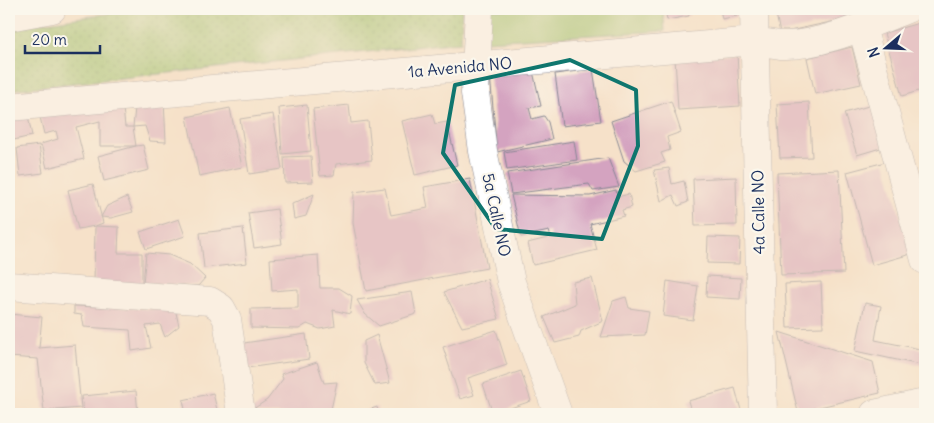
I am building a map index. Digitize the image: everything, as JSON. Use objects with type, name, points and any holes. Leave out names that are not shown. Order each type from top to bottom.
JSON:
[{"type":"street","points":[[9,17],[52,9]]},
{"type":"street","name":"5a Calle NO","points":[[480,9],[474,93],[483,151],[511,282],[558,414]]},
{"type":"street","name":"4a Calle NO","points":[[754,9],[763,414]]},
{"type":"street","name":"1a Avenida NO","points":[[9,107],[754,41],[782,45],[810,42],[862,27],[907,9]]},
{"type":"street","points":[[862,27],[925,260]]},
{"type":"street","points":[[9,286],[210,301],[221,308],[227,318],[241,414]]},
{"type":"street","points":[[874,414],[925,403]]},
{"type":"highlighted area","points":[[570,60],[636,90],[638,146],[602,239],[496,229],[443,153],[455,85]]},
{"type":"green space","points":[[144,9],[462,9],[461,42],[9,90],[9,27]]},
{"type":"green space","points":[[487,9],[663,9],[665,31],[486,41]]},
{"type":"building","points":[[665,9],[688,9],[689,16],[667,20]]},
{"type":"building","points":[[720,9],[736,9],[737,16],[722,19]]},
{"type":"building","points":[[775,9],[864,9],[840,20],[780,33]]},
{"type":"building","points":[[919,23],[925,44],[925,89],[902,96],[884,33]]},
{"type":"building","points":[[852,47],[861,84],[815,94],[807,58]]},
{"type":"building","points":[[737,54],[740,106],[678,110],[675,57]]},
{"type":"building","points":[[531,63],[541,106],[529,108],[532,119],[544,116],[548,122],[552,139],[497,152],[490,75]]},
{"type":"building","points":[[593,69],[601,121],[562,126],[555,74]]},
{"type":"building","points":[[164,100],[166,142],[150,141],[145,126],[133,127],[135,108]]},
{"type":"building","points":[[671,101],[681,132],[667,137],[670,150],[661,153],[665,162],[636,171],[624,161],[611,121]]},
{"type":"building","points":[[809,102],[812,157],[780,158],[777,104]]},
{"type":"building","points":[[307,105],[311,151],[282,154],[279,108]]},
{"type":"building","points":[[349,105],[351,123],[368,121],[372,160],[336,164],[334,175],[320,176],[313,109]]},
{"type":"building","points":[[872,105],[884,147],[857,155],[844,113]]},
{"type":"building","points":[[123,108],[125,127],[133,127],[136,146],[100,146],[100,121],[76,127],[84,159],[47,168],[41,144],[58,139],[56,131],[44,134],[39,113]]},
{"type":"building","points":[[230,108],[242,167],[199,176],[187,117]]},
{"type":"building","points":[[273,114],[282,169],[249,174],[240,119]]},
{"type":"building","points":[[432,114],[435,124],[447,122],[457,165],[415,175],[402,121]]},
{"type":"building","points":[[28,116],[32,136],[9,141],[9,119]]},
{"type":"building","points":[[574,141],[577,160],[507,170],[504,152]]},
{"type":"building","points":[[39,145],[43,173],[20,176],[17,148]]},
{"type":"building","points":[[143,145],[149,170],[104,181],[98,156]]},
{"type":"building","points":[[311,156],[313,182],[285,183],[284,157]]},
{"type":"building","points":[[608,158],[619,187],[593,191],[589,184],[511,194],[507,173]]},
{"type":"building","points":[[885,162],[911,254],[872,265],[847,172]]},
{"type":"building","points":[[669,168],[672,184],[684,181],[688,202],[678,206],[673,195],[661,201],[654,170]]},
{"type":"building","points":[[839,170],[844,273],[781,275],[777,173]]},
{"type":"building","points":[[736,177],[737,225],[695,226],[693,179]]},
{"type":"building","points":[[470,179],[487,268],[366,291],[353,223],[354,192],[385,188],[391,215],[428,208],[424,187]]},
{"type":"building","points":[[93,184],[103,223],[78,229],[68,190]]},
{"type":"building","points":[[616,190],[617,197],[629,194],[632,207],[622,210],[624,216],[590,224],[597,250],[533,265],[528,243],[551,237],[549,231],[521,237],[511,195],[590,196]]},
{"type":"building","points":[[314,194],[306,216],[294,219],[292,204]]},
{"type":"building","points":[[127,197],[133,212],[111,218],[101,217],[107,206]]},
{"type":"building","points":[[277,209],[282,244],[254,248],[248,213]]},
{"type":"building","points":[[179,219],[185,236],[146,249],[140,232]]},
{"type":"building","points":[[95,226],[119,227],[118,253],[142,253],[142,284],[94,283]]},
{"type":"building","points":[[243,228],[247,263],[204,268],[200,233]]},
{"type":"building","points":[[708,237],[740,238],[739,264],[707,263]]},
{"type":"building","points":[[146,253],[169,255],[190,264],[205,278],[198,286],[143,283]]},
{"type":"building","points":[[318,255],[320,288],[339,288],[352,296],[350,314],[333,310],[335,326],[320,329],[307,324],[299,329],[251,328],[251,309],[298,308],[298,289],[272,291],[270,259]]},
{"type":"building","points":[[707,276],[741,278],[740,299],[706,297]]},
{"type":"building","points":[[592,278],[603,321],[581,331],[579,337],[555,343],[544,317],[575,304],[573,282]]},
{"type":"building","points":[[487,279],[499,319],[462,327],[444,292]]},
{"type":"building","points":[[667,281],[698,286],[693,320],[663,316]]},
{"type":"building","points":[[821,282],[823,327],[787,328],[785,284]]},
{"type":"building","points":[[412,292],[416,314],[379,326],[365,314],[357,300]]},
{"type":"building","points":[[626,297],[629,308],[649,311],[645,335],[601,337],[613,301]]},
{"type":"building","points":[[865,303],[881,306],[875,340],[925,350],[925,366],[855,351]]},
{"type":"building","points":[[74,306],[175,308],[179,326],[165,337],[160,324],[146,326],[151,348],[132,351],[130,330],[84,327],[82,315],[74,314]]},
{"type":"building","points":[[9,314],[42,317],[39,348],[75,345],[81,408],[44,411],[38,359],[9,357]]},
{"type":"building","points":[[496,330],[507,365],[468,378],[474,395],[460,399],[443,347]]},
{"type":"building","points":[[779,332],[873,362],[880,393],[798,412]]},
{"type":"building","points":[[306,334],[309,359],[240,369],[237,344]]},
{"type":"building","points":[[377,335],[390,383],[375,385],[364,363],[364,341]]},
{"type":"building","points":[[317,362],[324,383],[337,382],[330,414],[251,414],[250,411],[267,400],[283,379],[281,374]]},
{"type":"building","points":[[521,371],[531,401],[493,414],[483,384]]},
{"type":"building","points":[[735,388],[742,414],[692,414],[688,401]]},
{"type":"building","points":[[136,391],[138,414],[84,414],[82,396]]},
{"type":"building","points":[[213,393],[218,414],[186,414],[183,400]]},
{"type":"building","points":[[377,407],[379,414],[356,414]]}]
